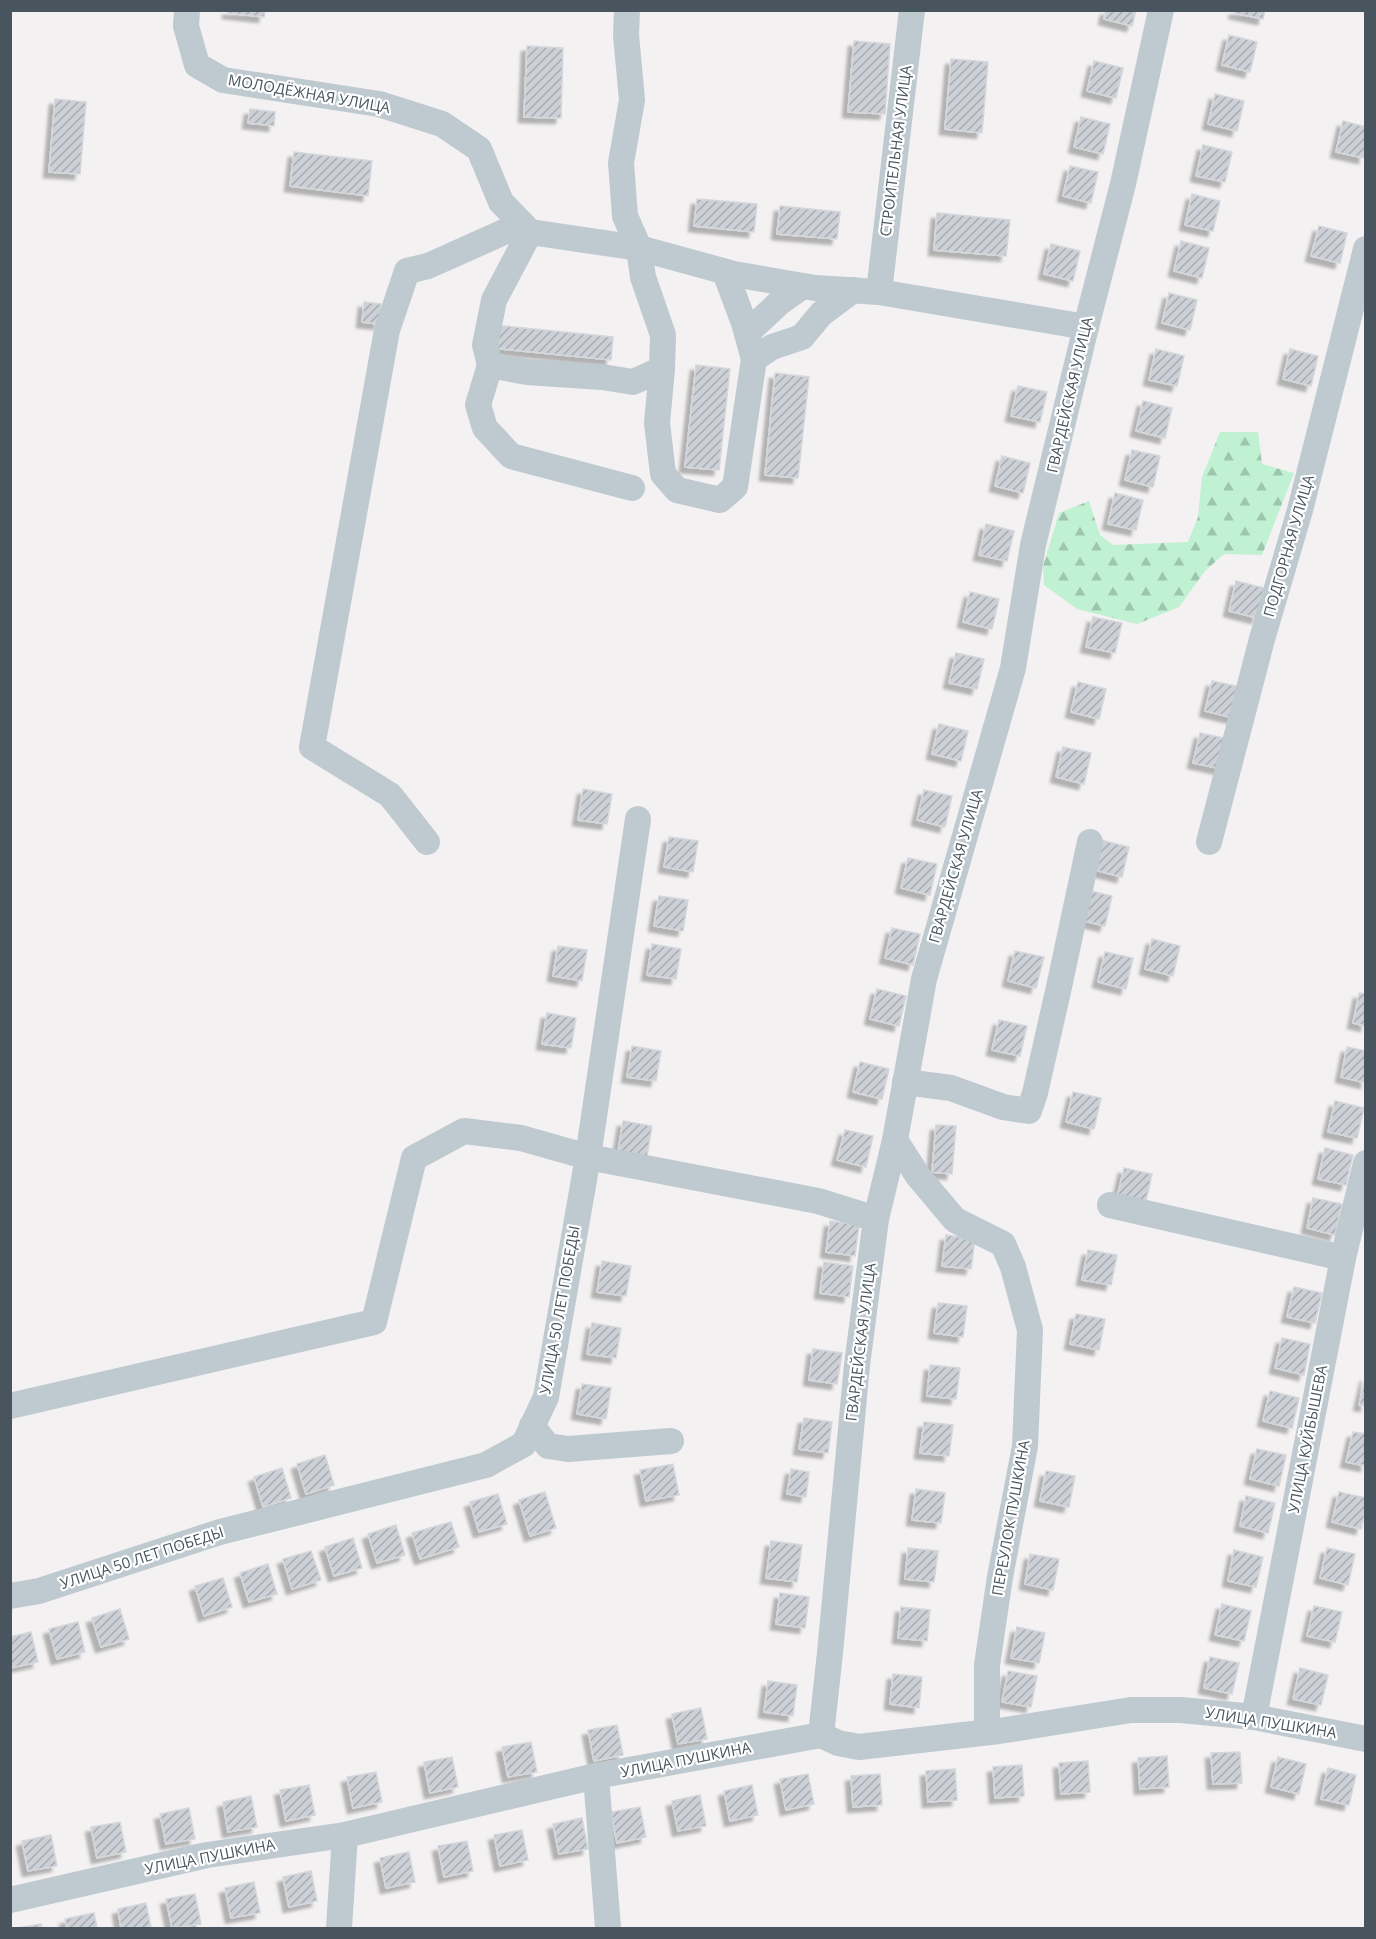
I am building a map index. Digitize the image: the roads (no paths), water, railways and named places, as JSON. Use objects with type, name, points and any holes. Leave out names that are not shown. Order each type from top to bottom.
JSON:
[{"type":"street","name":"МОЛОДЁЖНАЯ УЛИЦА","points":[[187,10],[186,26],[197,65],[223,80],[379,104],[442,124],[479,149],[501,202],[526,228]]},
{"type":"street","points":[[627,10],[626,35],[632,100],[621,164],[625,216],[639,248],[643,277],[663,335],[657,423],[663,474],[677,490],[720,500],[735,487],[754,359],[726,272]]},
{"type":"street","name":"СТРОИТЕЛЬНАЯ УЛИЦА","points":[[879,292],[912,10]]},
{"type":"street","name":"ГВАРДЕЙСКАЯ УЛИЦА","points":[[820,1734],[831,1653],[857,1365],[876,1218],[895,1140],[924,979],[1013,668],[1033,545],[1123,184],[1161,10]]},
{"type":"street","points":[[526,228],[494,300],[485,345],[490,365],[478,405],[485,428],[511,456],[632,488]]},
{"type":"street","points":[[427,842],[390,795],[312,747],[387,330],[407,271],[428,267],[526,228],[639,248],[726,272],[803,286],[879,292],[1086,327]]},
{"type":"street","name":"ПОДГОРНАЯ УЛИЦА","points":[[1209,842],[1262,639],[1300,510],[1365,249]]},
{"type":"street","points":[[747,333],[779,303],[803,286]]},
{"type":"street","points":[[754,359],[772,347],[802,337],[821,315],[853,290]]},
{"type":"street","points":[[490,365],[527,372],[602,377],[633,382],[662,369]]},
{"type":"street","name":"УЛИЦА 50 ЛЕТ ПОБЕДЫ","points":[[10,1596],[39,1591],[220,1532],[486,1465],[524,1444],[546,1397],[588,1157],[638,819]]},
{"type":"street","points":[[904,1082],[951,1088],[1003,1107],[1029,1111],[1035,1093],[1090,842]]},
{"type":"street","points":[[10,1406],[374,1322],[414,1158],[464,1131],[521,1138],[588,1157],[818,1201],[876,1218]]},
{"type":"street","name":"ПЕРЕУЛОК ПУШКИНА","points":[[895,1140],[918,1176],[955,1220],[1003,1244],[1013,1267],[1030,1330],[1025,1446],[1000,1577],[987,1665],[987,1732]]},
{"type":"street","name":"УЛИЦА КУЙБЫШЕВА","points":[[1254,1717],[1343,1258],[1365,1162]]},
{"type":"street","points":[[1110,1205],[1343,1258]]},
{"type":"street","points":[[532,1426],[548,1446],[568,1449],[671,1441]]},
{"type":"street","name":"УЛИЦА ПУШКИНА","points":[[10,1900],[207,1855],[345,1835],[596,1776],[820,1734],[838,1743],[859,1747],[987,1732],[1131,1710],[1181,1710],[1254,1717],[1365,1739]]},
{"type":"street","points":[[596,1776],[608,1929]]},
{"type":"street","points":[[339,1929],[345,1835]]}]
